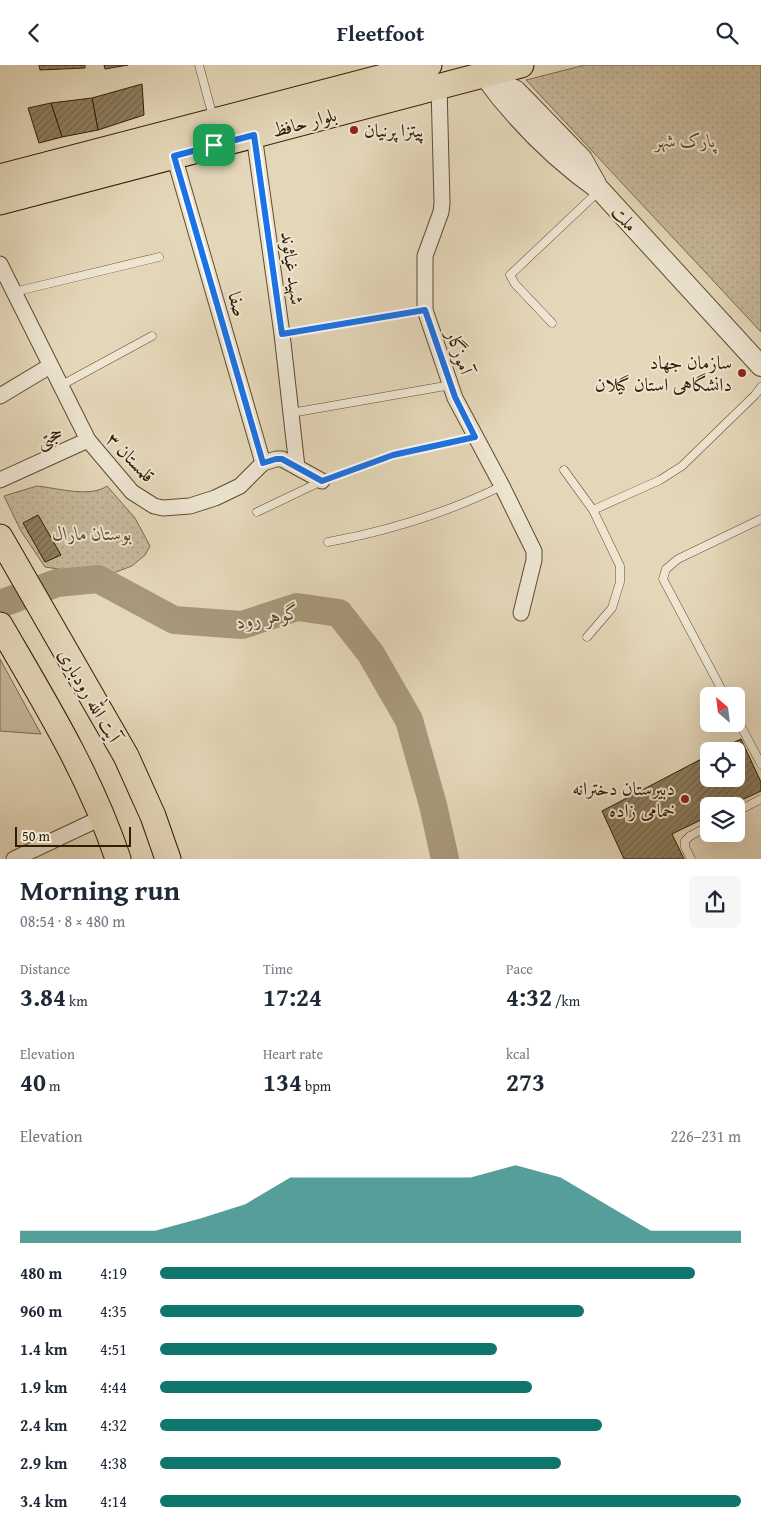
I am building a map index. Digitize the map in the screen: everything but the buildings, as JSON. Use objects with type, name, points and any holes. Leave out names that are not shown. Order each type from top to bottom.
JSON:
[{"type":"main road","name":"بلوار حافظ","points":[[0,177],[214,121],[421,72],[479,70],[521,65]]},
{"type":"main road","name":"بلوار حافظ","points":[[0,202],[254,135],[421,72]]},
{"type":"main road","name":"آیت الله رودباری","points":[[0,537],[125,754],[153,816],[168,859]]},
{"type":"main road","points":[[0,625],[68,743],[103,817],[118,859]]},
{"type":"street","name":"ملت","points":[[479,70],[503,101],[564,163],[600,190],[761,366]]},
{"type":"street","name":"آموزگار","points":[[421,72],[442,203],[426,256],[425,310],[455,397],[534,551],[534,560],[521,613]]},
{"type":"street","name":"شهید غیاثوند","points":[[254,135],[282,334],[297,467]]},
{"type":"street","name":"صفا","points":[[174,156],[263,463]]},
{"type":"street","name":"قلمستان ۳","points":[[0,264],[88,440],[132,491],[154,506],[163,508],[190,506],[215,498],[240,486],[263,463]]},
{"type":"street","points":[[0,396],[50,366]]},
{"type":"street","name":"حجتی","points":[[0,479],[88,440]]},
{"type":"street","points":[[263,463],[282,459],[322,481]]},
{"type":"street","points":[[14,859],[103,817]]},
{"type":"lane","points":[[199,65],[214,121]]},
{"type":"lane","points":[[552,323],[515,284],[510,275],[600,190]]},
{"type":"lane","points":[[14,292],[159,257]]},
{"type":"lane","points":[[282,334],[425,310]]},
{"type":"lane","points":[[60,386],[152,336]]},
{"type":"lane","points":[[291,413],[450,385]]},
{"type":"lane","points":[[593,510],[660,480],[682,466],[761,387]]},
{"type":"lane","points":[[257,511],[322,481],[393,455],[475,437]]},
{"type":"lane","points":[[564,470],[593,510],[620,566],[620,582],[612,608],[587,637]]},
{"type":"lane","points":[[328,542],[369,535],[427,518],[472,501],[502,486]]},
{"type":"lane","points":[[720,687],[663,579],[666,569],[678,559],[761,519]]},
{"type":"lane","points":[[745,733],[761,764]]},
{"type":"lane","points":[[745,807],[761,799]]},
{"type":"lane","points":[[691,859],[685,847],[685,841],[700,831]]},
{"type":"green space","name":"پارک شهر","points":[[585,65],[761,65],[761,332],[526,80]]},
{"type":"green space","name":"بوستان مارال","points":[[37,486],[83,492],[100,490],[107,486],[135,518],[150,546],[145,555],[132,566],[105,576],[45,567],[21,531],[4,496]]},
{"type":"green space","points":[[0,659],[41,734],[0,731]]},
{"type":"waterway","name":"گوهر رود","points":[[0,604],[57,583],[98,579],[174,620],[242,625],[297,607],[339,613],[371,654],[409,720],[433,805],[445,859]]},
{"type":"place","name":"پیتزا پرنیان","points":[[354,130]]},
{"type":"place","name":"سازمان جهاد دانشگاهی استان گیلان","points":[[742,373]]},
{"type":"place","name":"دبیرستان دخترانه خمامی زاده","points":[[685,799]]},
{"type":"route","points":[[254,135],[282,334],[425,310],[455,397],[475,437],[393,455],[322,481],[282,459],[263,463],[174,156],[214,145],[254,135]]}]
